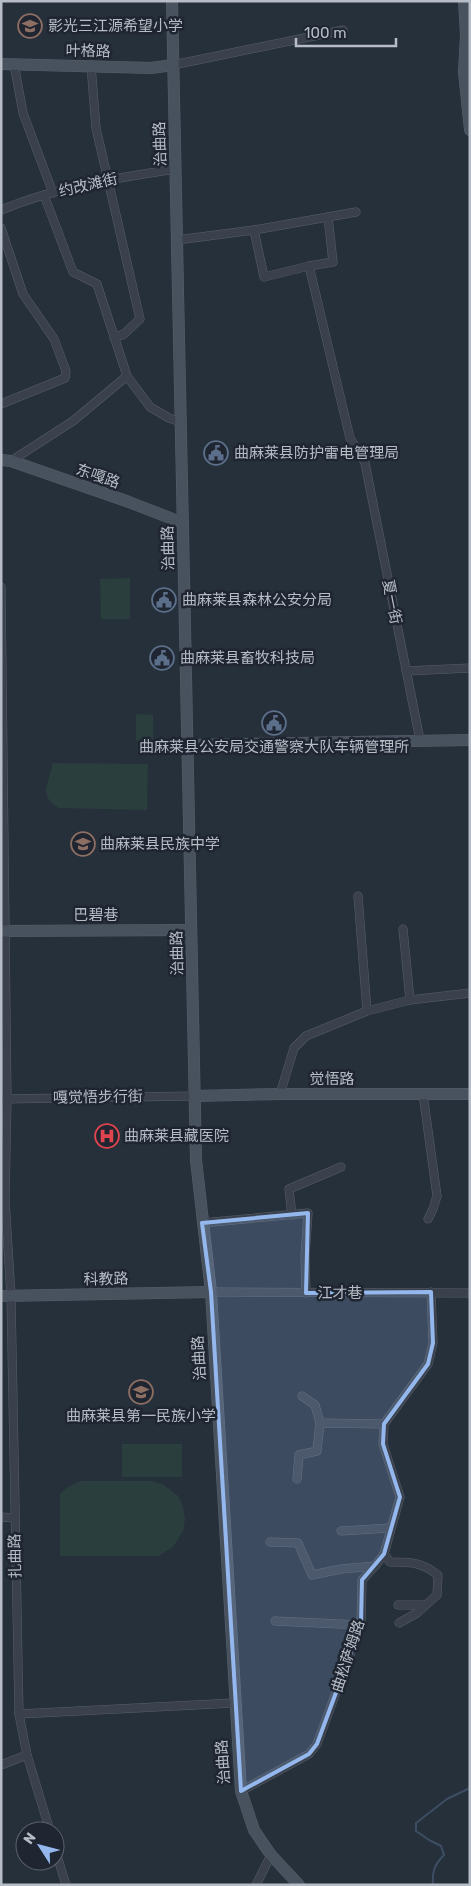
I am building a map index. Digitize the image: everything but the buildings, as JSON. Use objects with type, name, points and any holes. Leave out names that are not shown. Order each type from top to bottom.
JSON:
[{"type":"main road","name":"治曲路","points":[[172,1],[196,1160],[210,1292],[240,1791],[254,1830],[271,1855],[299,1885]]},
{"type":"main road","points":[[464,1],[466,35],[464,72],[470,130]]},
{"type":"main road","name":"叶格路","points":[[1,64],[152,68],[173,65]]},
{"type":"main road","name":"东嘎路","points":[[6,461],[129,502],[183,523]]},
{"type":"main road","points":[[188,745],[470,740]]},
{"type":"main road","name":"巴碧巷","points":[[3,931],[191,930]]},
{"type":"main road","name":"觉悟路","points":[[195,1096],[470,1094]]},
{"type":"main road","name":"科教路","points":[[6,1296],[210,1292]]},
{"type":"street","points":[[173,65],[344,30]]},
{"type":"street","points":[[14,64],[22,113],[53,193]]},
{"type":"street","points":[[92,66],[96,128],[140,319],[124,334],[114,338]]},
{"type":"street","name":"约改滩街","points":[[1,210],[44,195],[109,180],[176,169]]},
{"type":"street","points":[[44,195],[73,272],[97,284],[127,376],[150,407],[181,422]]},
{"type":"street","points":[[177,240],[254,230],[356,212]]},
{"type":"street","points":[[254,230],[264,277],[333,262],[328,217]]},
{"type":"street","points":[[1,228],[23,294],[54,338],[66,371],[65,378],[1,404]]},
{"type":"street","name":"夏一街","points":[[308,266],[350,438],[365,463],[420,740]]},
{"type":"street","points":[[6,461],[73,421],[127,376]]},
{"type":"street","name":"扎曲路","points":[[1,587],[6,1296],[19,1714],[27,1755],[47,1821]]},
{"type":"street","points":[[406,671],[470,668]]},
{"type":"street","points":[[358,896],[367,1011]]},
{"type":"street","points":[[403,929],[410,1000]]},
{"type":"street","points":[[280,1094],[294,1048],[306,1036],[367,1011],[410,1000],[470,993]]},
{"type":"street","points":[[423,1094],[437,1196],[434,1209],[428,1219]]},
{"type":"street","name":"嘎觉悟步行街","points":[[4,1099],[195,1096]]},
{"type":"street","points":[[292,1215],[290,1189],[341,1167]]},
{"type":"street","points":[[202,1224],[308,1213],[304,1256],[306,1293]]},
{"type":"street","name":"江才巷","points":[[210,1292],[470,1292]]},
{"type":"street","points":[[320,1423],[384,1424],[428,1364],[433,1343],[431,1292]]},
{"type":"street","points":[[297,1479],[299,1455],[317,1451],[320,1423],[315,1405],[302,1396]]},
{"type":"street","name":"曲松萨姆路","points":[[240,1791],[309,1754],[317,1744],[361,1625],[362,1580],[384,1554],[400,1497],[383,1444],[384,1424]]},
{"type":"street","points":[[1,1518],[14,1518]]},
{"type":"street","points":[[342,1531],[389,1528]]},
{"type":"street","points":[[270,1542],[298,1543],[312,1575],[341,1569],[375,1566]]},
{"type":"street","points":[[384,1554],[390,1562],[414,1562],[428,1567],[438,1575],[437,1596],[417,1613],[399,1623]]},
{"type":"street","points":[[398,1604],[425,1604]]},
{"type":"street","points":[[275,1621],[361,1625]]},
{"type":"street","points":[[19,1714],[234,1703]]},
{"type":"street","points":[[1,1765],[27,1755]]},
{"type":"street","points":[[256,1885],[271,1855]]},
{"type":"street","points":[[62,1871],[66,1885]]},
{"type":"highlighted area","points":[[308,1213],[306,1293],[431,1292],[433,1343],[428,1364],[384,1424],[383,1444],[400,1497],[384,1554],[362,1580],[361,1625],[317,1744],[309,1754],[241,1791],[211,1292],[202,1223]]},
{"type":"shaded area","points":[[130,578],[130,619],[101,619],[100,579]]},
{"type":"shaded area","points":[[136,714],[153,715],[153,741],[136,741]]},
{"type":"shaded area","points":[[52,763],[148,764],[147,810],[59,808],[52,803],[46,792]]},
{"type":"shaded area","points":[[122,1444],[182,1444],[182,1477],[122,1477]]},
{"type":"shaded area","points":[[81,1481],[152,1481],[164,1485],[178,1496],[183,1507],[185,1519],[183,1531],[173,1547],[158,1556],[60,1556],[60,1494],[68,1487]]},
{"type":"waterway","points":[[433,1885],[434,1869],[444,1855],[441,1846],[416,1831],[416,1823],[447,1799],[470,1788]]},
{"type":"place","name":"影光三江源希望小学","points":[[30,26]]},
{"type":"place","name":"曲麻莱县防护雷电管理局","points":[[216,453]]},
{"type":"place","name":"曲麻莱县森林公安分局","points":[[164,600]]},
{"type":"place","name":"曲麻莱县畜牧科技局","points":[[162,658]]},
{"type":"place","name":"曲麻莱县公安局交通警察大队车辆管理所","points":[[274,723]]},
{"type":"place","name":"曲麻莱县民族中学","points":[[83,844]]},
{"type":"place","name":"曲麻莱县藏医院","points":[[107,1136]]},
{"type":"place","name":"曲麻莱县第一民族小学","points":[[141,1392]]}]
